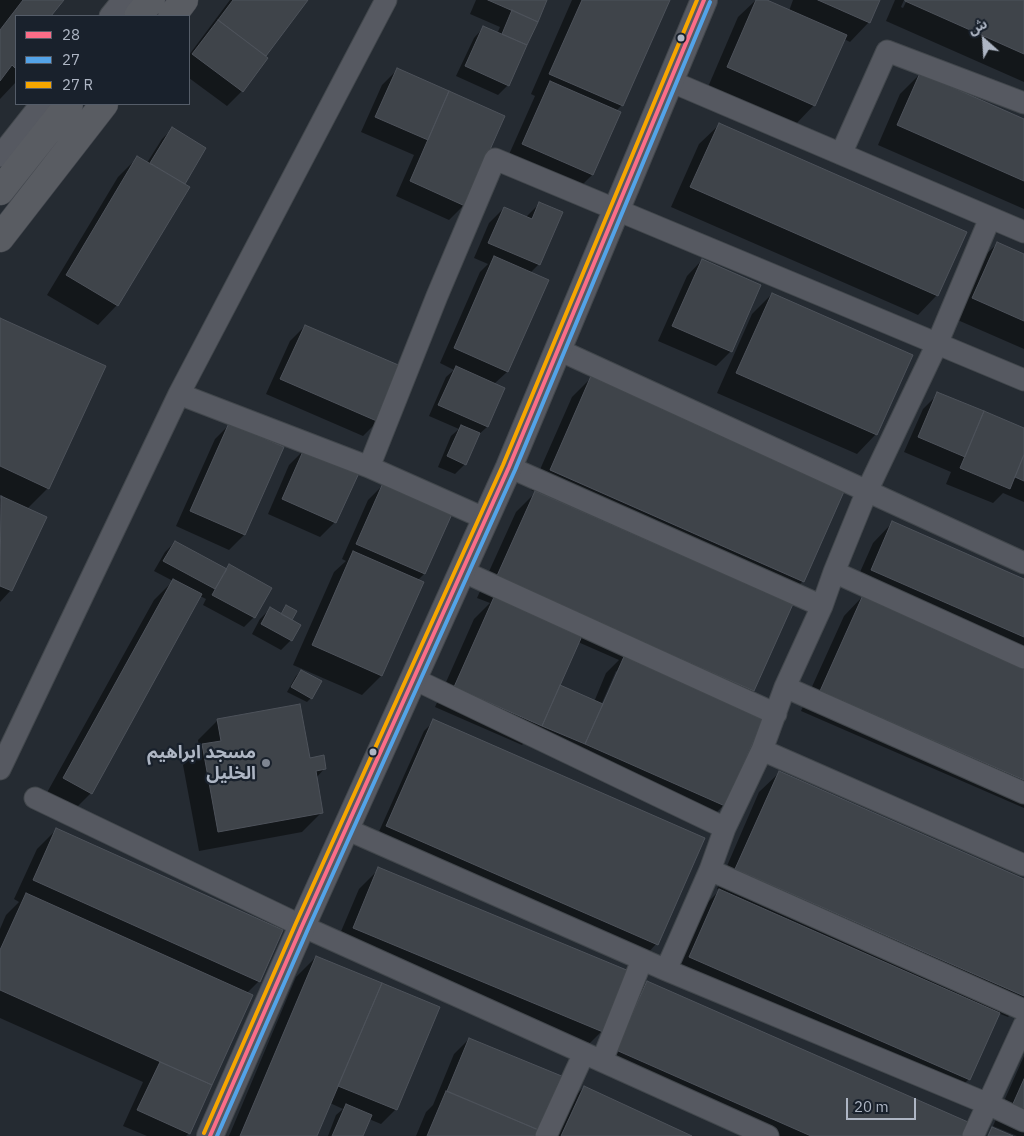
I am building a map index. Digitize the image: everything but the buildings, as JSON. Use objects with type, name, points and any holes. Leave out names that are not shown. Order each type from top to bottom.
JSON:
[{"type":"highway","points":[[139,15],[150,0]]},
{"type":"highway","points":[[173,15],[184,0]]},
{"type":"highway","points":[[0,192],[68,105]]},
{"type":"highway","points":[[0,238],[103,105]]},
{"type":"street","points":[[111,15],[123,0]]},
{"type":"street","points":[[0,770],[179,394],[386,0]]},
{"type":"street","points":[[210,1136],[302,926],[509,468],[704,0]]},
{"type":"street","points":[[841,154],[888,51],[1024,103]]},
{"type":"street","points":[[670,81],[1024,232]]},
{"type":"street","points":[[0,156],[40,105]]},
{"type":"street","points":[[369,467],[437,296],[495,159],[1024,380]]},
{"type":"street","points":[[666,970],[710,870],[725,828],[762,750],[785,687],[822,606],[867,491],[937,344],[990,218]]},
{"type":"street","points":[[559,350],[1024,563]]},
{"type":"street","points":[[179,394],[369,467],[486,519]]},
{"type":"street","points":[[509,468],[822,606]]},
{"type":"street","points":[[462,571],[776,714]]},
{"type":"street","points":[[834,572],[1024,658]]},
{"type":"street","points":[[414,679],[725,828]]},
{"type":"street","points":[[785,687],[1024,794]]},
{"type":"street","points":[[762,750],[1024,865]]},
{"type":"street","points":[[35,798],[302,926],[768,1136]]},
{"type":"street","points":[[346,829],[642,960],[988,1104],[1024,1121]]},
{"type":"street","points":[[710,870],[1024,1010]]},
{"type":"street","points":[[546,1136],[593,1057],[642,960]]},
{"type":"street","points":[[973,1136],[1024,1025]]},
{"type":"transit line","points":[[204,1133],[296,923],[503,465],[697,0]]},
{"type":"transit line","name":"28","points":[[210,1136],[302,926],[509,467],[704,0]]},
{"type":"transit line","name":"27","points":[[217,1136],[515,470],[710,2]]},
{"type":"place","name":"مسجد ابراهيم الخليل","points":[[266,763]]}]
